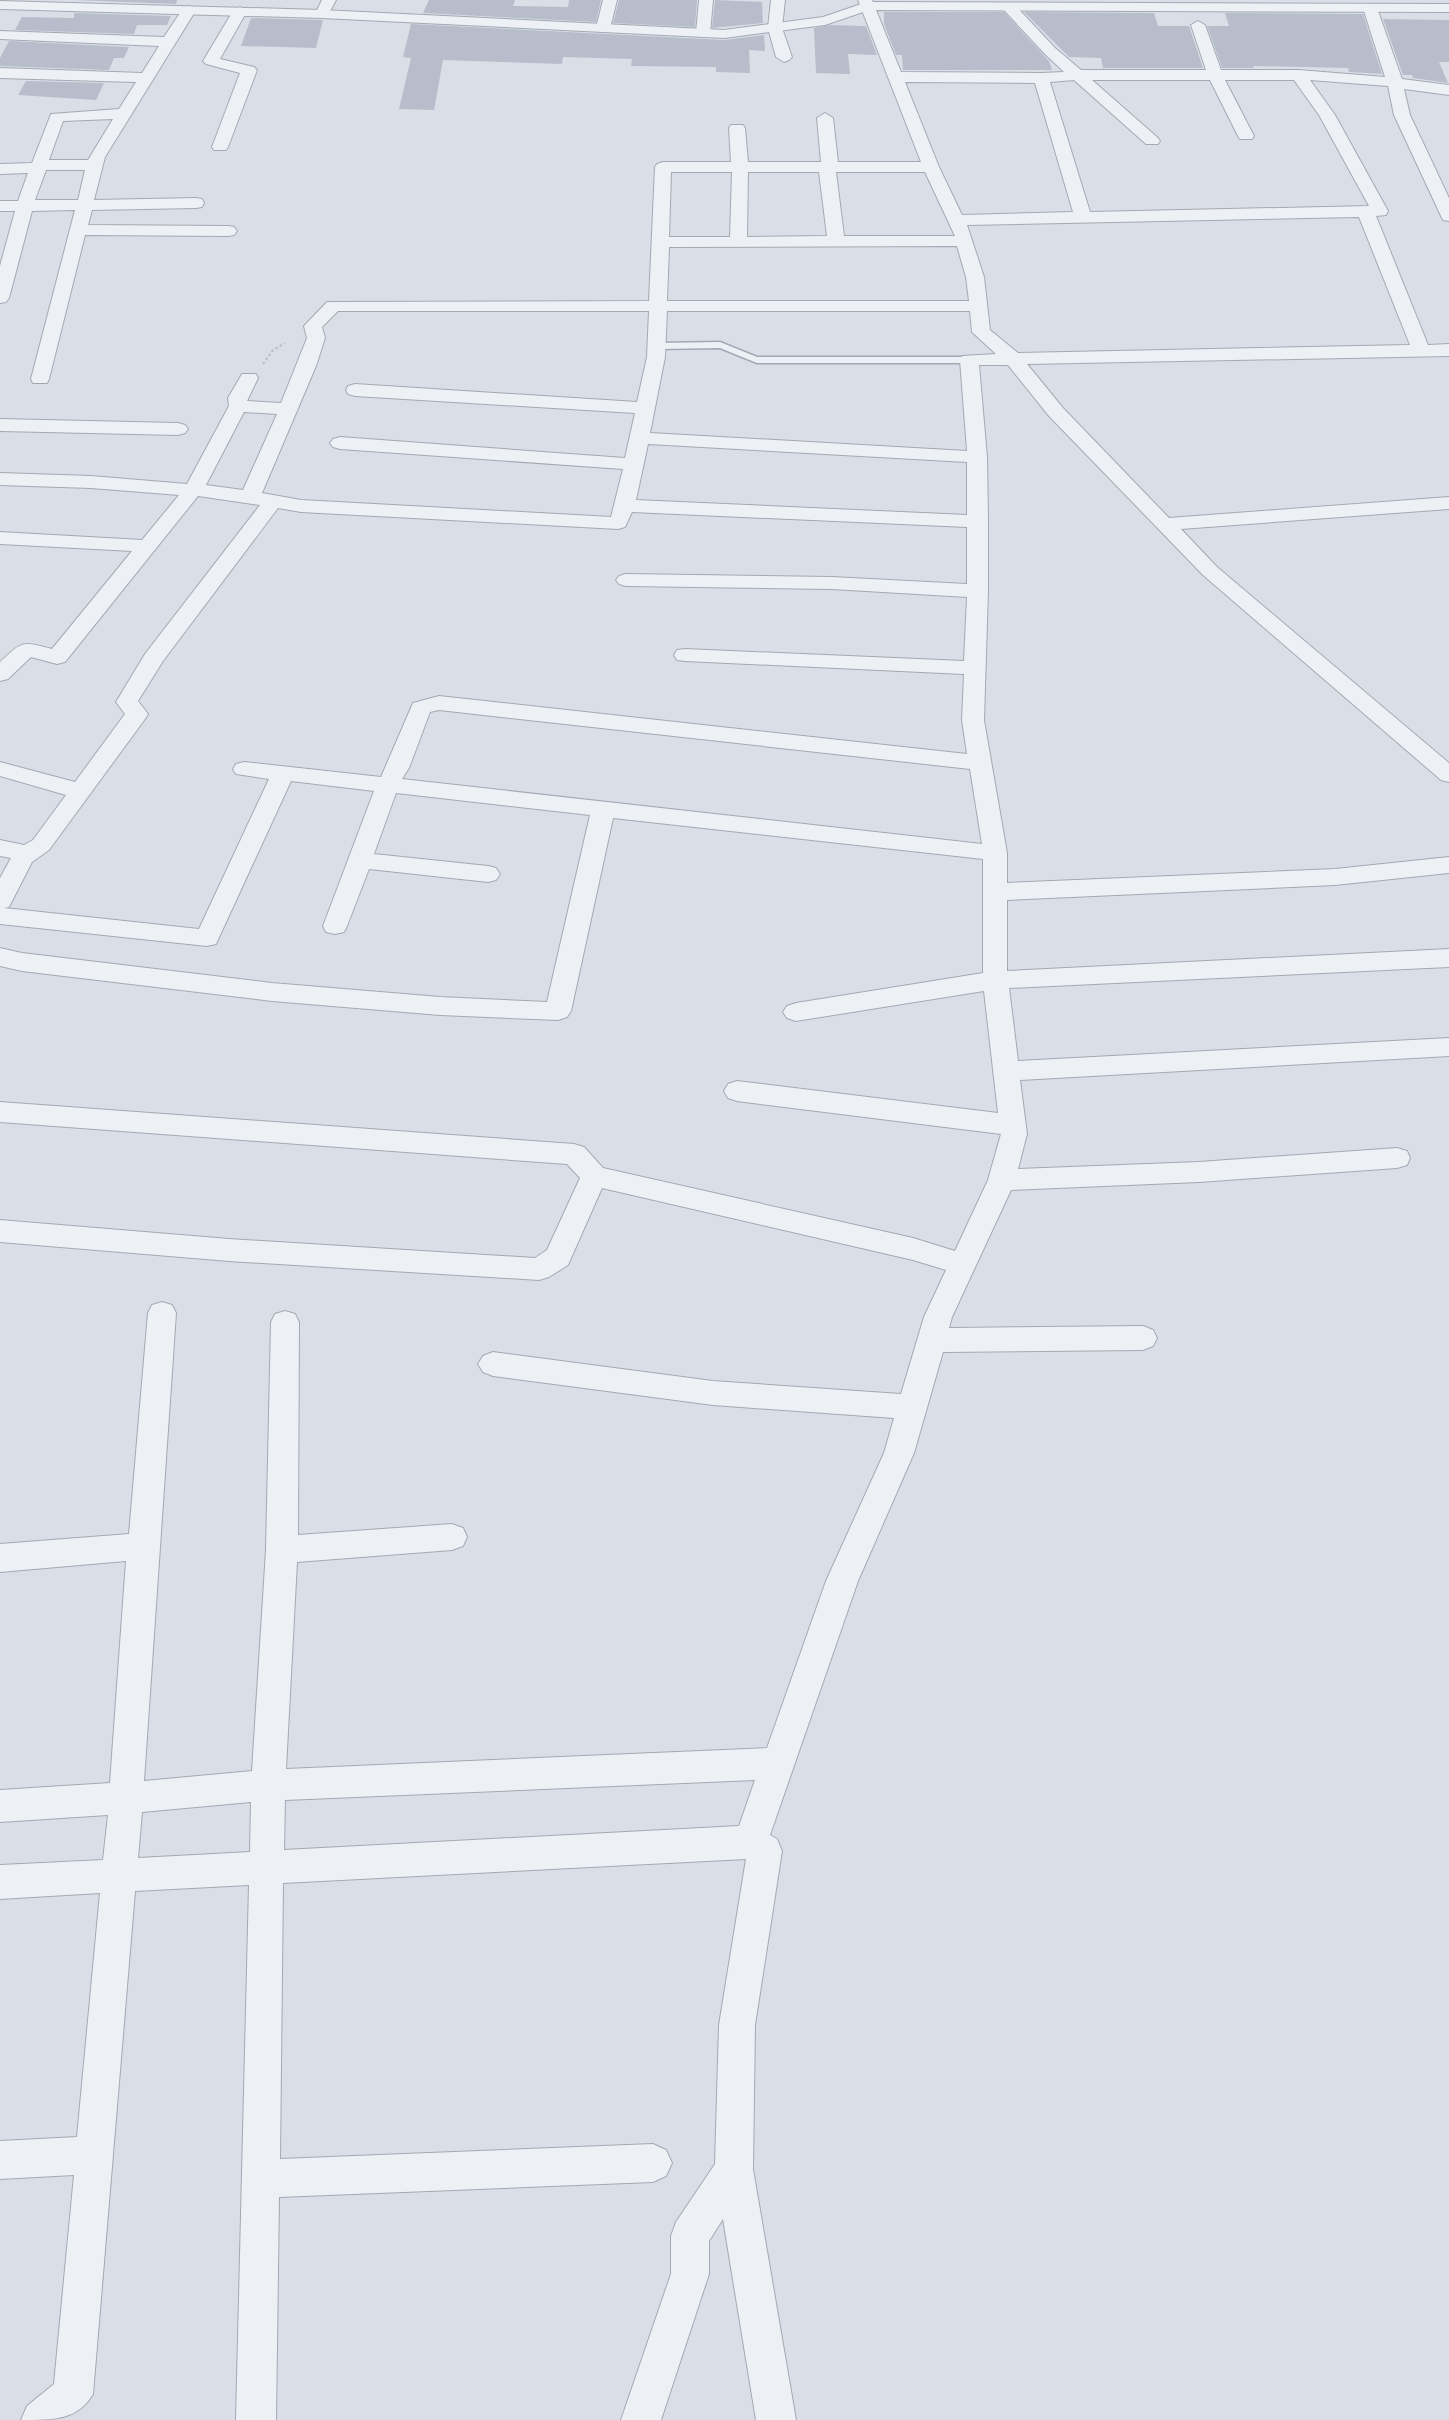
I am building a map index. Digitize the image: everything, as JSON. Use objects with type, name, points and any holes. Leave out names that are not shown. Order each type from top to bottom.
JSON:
[{"type":"street","points":[[322,14],[329,0]]},
{"type":"street","points":[[603,28],[610,0]]},
{"type":"street","points":[[703,33],[706,0]]},
{"type":"street","points":[[778,0],[774,28],[784,57]]},
{"type":"street","points":[[0,5],[63,3],[724,34],[825,21],[866,3],[1009,7],[1449,8]]},
{"type":"street","points":[[750,1842],[842,1581],[899,1453],[938,1317],[1002,1180],[1014,1134],[995,980],[995,853],[973,720],[978,591],[978,521],[977,457],[969,360],[981,332],[975,277],[965,241],[931,167],[866,3]]},
{"type":"street","points":[[1009,7],[1050,51],[1152,141]]},
{"type":"street","points":[[1370,8],[1396,83],[1402,115],[1449,216]]},
{"type":"street","points":[[40,379],[97,157],[167,42],[189,10]]},
{"type":"street","points":[[220,147],[248,70],[211,60],[240,11]]},
{"type":"street","points":[[1198,25],[1215,75],[1246,136]]},
{"type":"street","points":[[0,35],[167,42]]},
{"type":"street","points":[[0,74],[145,78]]},
{"type":"street","points":[[895,76],[1042,78],[1079,75],[1299,75],[1373,78],[1449,90]]},
{"type":"street","points":[[956,220],[1380,211],[1327,115],[1299,75]]},
{"type":"street","points":[[1042,78],[1083,218]]},
{"type":"street","points":[[0,298],[25,205],[57,117],[123,114]]},
{"type":"street","points":[[825,118],[836,241]]},
{"type":"street","points":[[737,128],[740,167],[738,241]]},
{"type":"street","points":[[0,169],[95,165]]},
{"type":"street","points":[[0,480],[91,482],[192,490],[301,506],[618,523],[625,506],[657,346],[663,167],[931,167]]},
{"type":"street","points":[[0,206],[196,202]]},
{"type":"street","points":[[1366,212],[1421,351]]},
{"type":"street","points":[[79,230],[228,231]]},
{"type":"street","points":[[661,242],[965,241]]},
{"type":"street","points":[[250,497],[307,366],[316,338],[313,326],[333,306],[659,304],[978,306]]},
{"type":"street","points":[[981,332],[1012,358],[1056,412],[1210,571],[1449,776]]},
{"type":"street","points":[[969,360],[1449,350]]},
{"type":"street","points":[[0,674],[27,649],[57,657],[192,490],[238,406],[237,398],[249,378]]},
{"type":"street","points":[[355,390],[646,408]]},
{"type":"street","points":[[238,406],[288,409]]},
{"type":"street","points":[[0,425],[178,429]]},
{"type":"street","points":[[639,438],[977,457]]},
{"type":"street","points":[[340,444],[634,464]]},
{"type":"street","points":[[0,901],[23,857],[41,845],[137,714],[127,702],[153,659],[273,501]]},
{"type":"street","points":[[1164,524],[1449,503]]},
{"type":"street","points":[[625,506],[978,521]]},
{"type":"street","points":[[0,538],[147,546]]},
{"type":"street","points":[[626,580],[832,583],[978,591]]},
{"type":"street","points":[[685,655],[975,668]]},
{"type":"street","points":[[335,926],[388,784],[398,768],[421,708],[439,703],[980,763]]},
{"type":"street","points":[[0,769],[80,791]]},
{"type":"street","points":[[244,769],[995,853]]},
{"type":"street","points":[[0,916],[207,938],[283,773]]},
{"type":"street","points":[[0,958],[272,992],[440,1006],[558,1011],[603,808]]},
{"type":"street","points":[[0,848],[18,852],[23,857]]},
{"type":"street","points":[[360,860],[488,874]]},
{"type":"street","points":[[996,892],[1335,877],[1449,865]]},
{"type":"street","points":[[796,1012],[995,980],[1449,958]]},
{"type":"street","points":[[1006,1071],[1449,1047]]},
{"type":"street","points":[[737,1091],[1013,1126]]},
{"type":"street","points":[[0,1112],[574,1154],[594,1176],[913,1249],[963,1264]]},
{"type":"street","points":[[1002,1180],[1199,1172],[1397,1158]]},
{"type":"street","points":[[0,1231],[229,1250],[538,1269],[558,1257],[594,1176]]},
{"type":"street","points":[[41,2420],[73,2394],[126,1798],[143,1546],[162,1312]]},
{"type":"street","points":[[256,2420],[268,1785],[282,1550],[285,1322]]},
{"type":"street","points":[[931,1340],[1143,1338]]},
{"type":"street","points":[[493,1364],[713,1393],[912,1407]]},
{"type":"street","points":[[282,1550],[452,1537]]},
{"type":"street","points":[[0,1558],[143,1546]]},
{"type":"street","points":[[0,1806],[126,1798],[268,1785],[778,1763]]},
{"type":"street","points":[[0,1882],[750,1842],[765,1851],[737,2025],[734,2169],[776,2420]]},
{"type":"street","points":[[0,2160],[94,2155]]},
{"type":"street","points":[[261,2179],[653,2163]]},
{"type":"street","points":[[641,2420],[690,2274],[690,2236],[734,2169]]},
{"type":"lane","points":[[657,346],[728,346],[741,356],[757,360],[969,360]]},
{"type":"path","points":[[249,378],[265,363],[273,350],[313,326]]},
{"type":"building","points":[[74,0],[177,0],[176,4]]},
{"type":"building","points":[[429,0],[515,0],[513,6],[568,7],[569,0],[601,0],[596,22],[423,13]]},
{"type":"building","points":[[619,0],[697,0],[695,27],[613,23]]},
{"type":"building","points":[[715,0],[762,2],[763,23],[712,28]]},
{"type":"building","points":[[884,12],[1004,12],[1049,61],[1052,70],[903,70],[902,55],[896,55],[884,24]]},
{"type":"building","points":[[1024,12],[1154,13],[1158,26],[1189,26],[1203,68],[1103,68],[1101,58],[1069,57]]},
{"type":"building","points":[[74,13],[171,16],[167,25],[137,25],[134,34],[15,30],[22,17],[74,18]]},
{"type":"building","points":[[1225,13],[1363,14],[1382,74],[1349,72],[1348,68],[1253,66],[1254,68],[1222,68],[1207,26],[1229,26]]},
{"type":"building","points":[[251,18],[323,20],[316,48],[241,46]]},
{"type":"building","points":[[1383,19],[1449,20],[1449,62],[1439,62],[1448,83],[1413,78],[1412,75],[1403,75]]},
{"type":"building","points":[[411,24],[724,40],[764,35],[765,51],[749,50],[750,73],[716,72],[716,67],[631,66],[632,59],[563,57],[562,64],[443,60],[434,110],[399,109],[411,58],[403,57]]},
{"type":"building","points":[[830,25],[866,26],[877,55],[848,54],[850,74],[816,73],[814,28]]},
{"type":"building","points":[[9,41],[129,47],[124,58],[114,58],[109,70],[0,66],[0,58]]},
{"type":"building","points":[[26,81],[104,83],[96,100],[18,95]]}]
